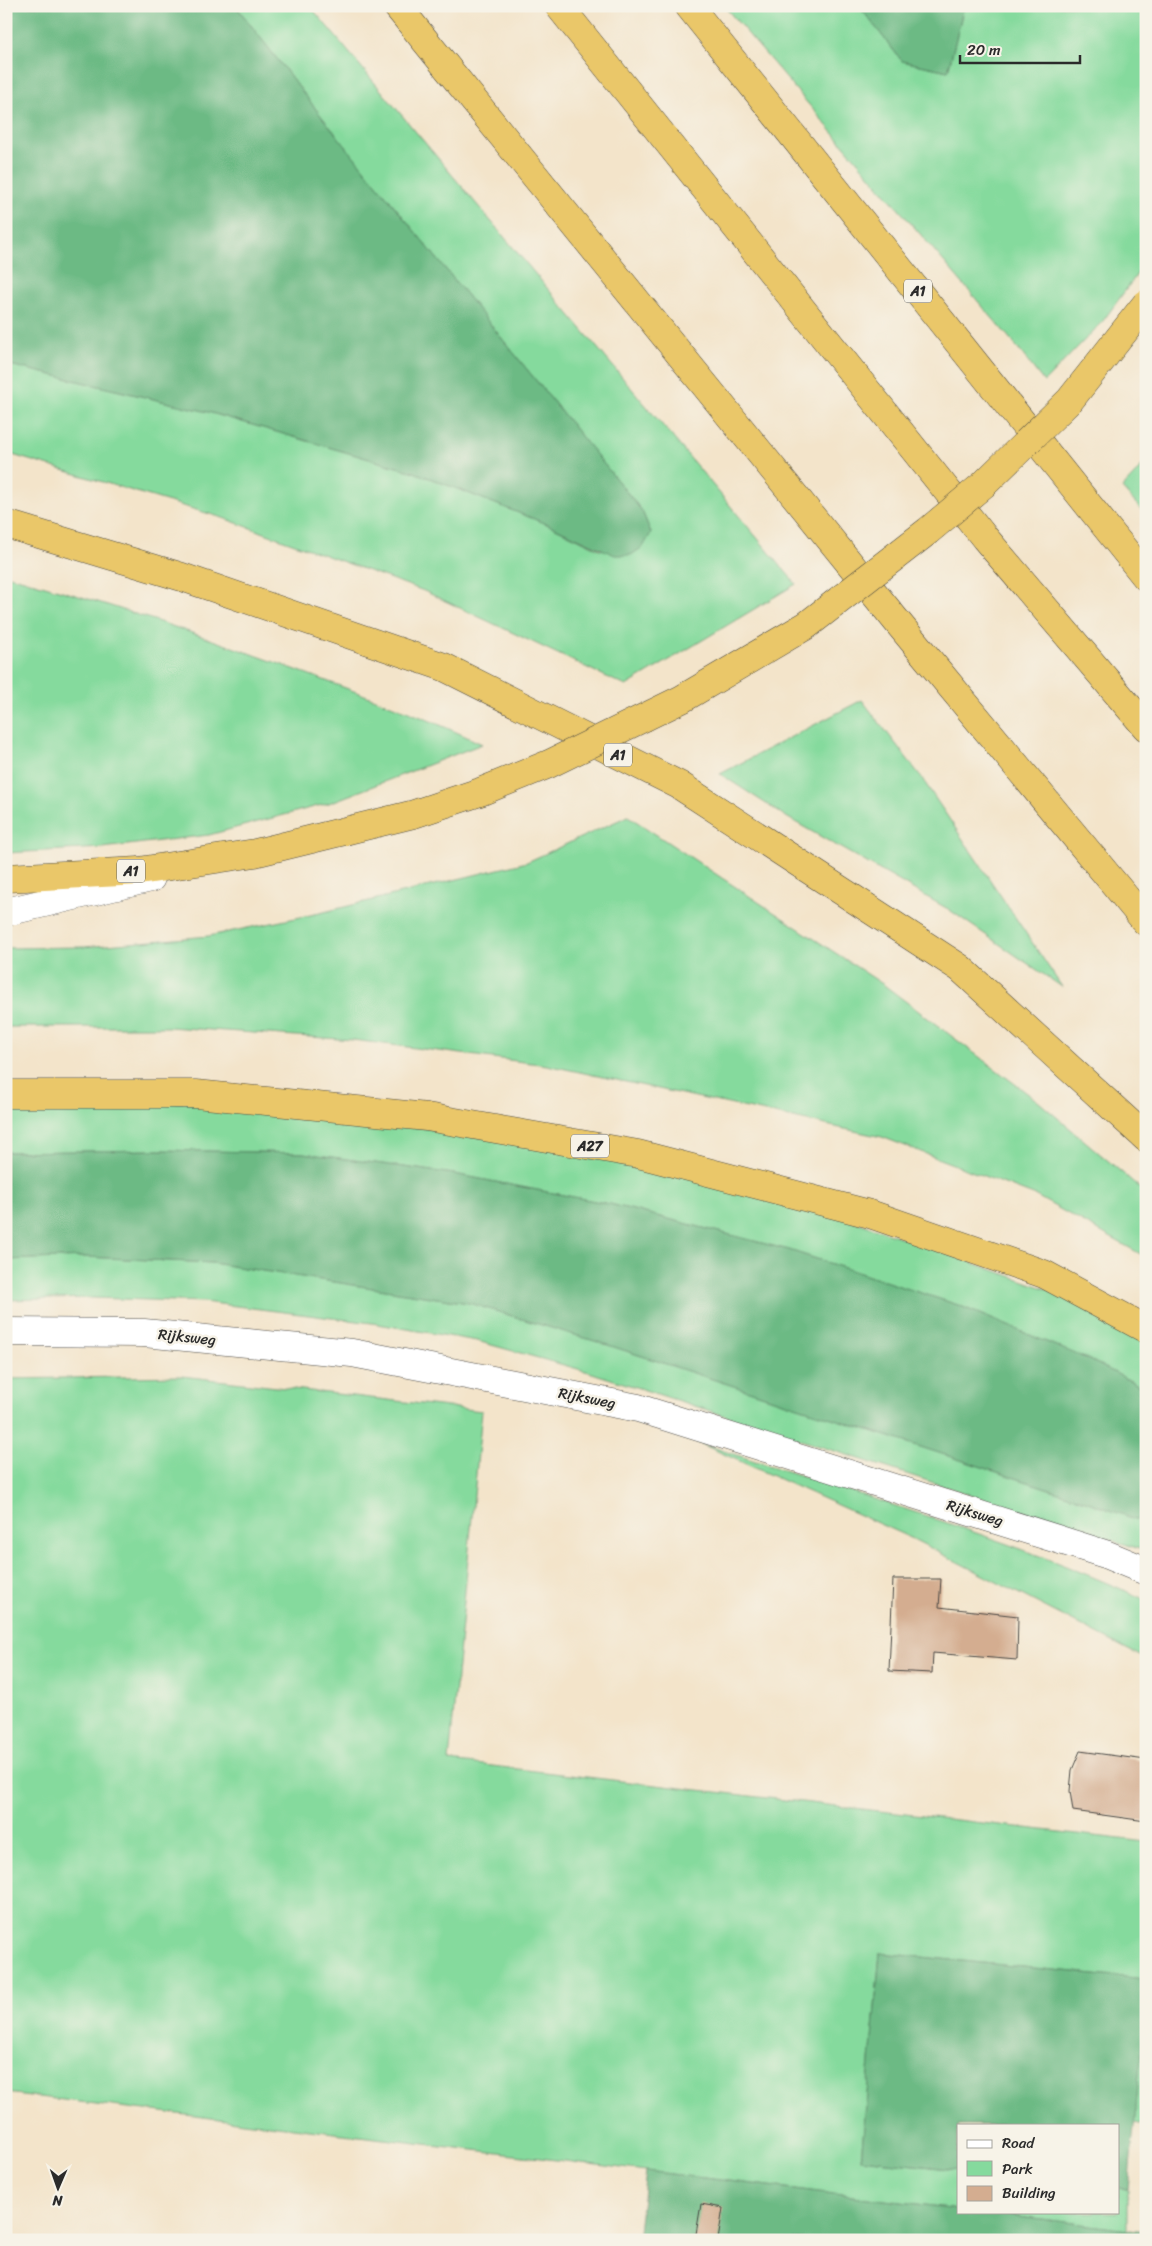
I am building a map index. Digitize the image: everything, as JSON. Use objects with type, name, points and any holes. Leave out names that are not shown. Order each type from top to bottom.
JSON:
[{"type":"highway","points":[[397,6],[899,624],[1146,922]]},
{"type":"highway","points":[[559,6],[985,538],[1146,727]]},
{"type":"highway","name":"A1","points":[[689,6],[1146,577]]},
{"type":"highway","name":"A1","points":[[6,878],[139,871],[255,853],[414,814],[480,792],[549,764],[682,699],[807,624],[928,531],[984,484],[1070,400],[1146,304]]},
{"type":"highway","name":"A1","points":[[6,524],[182,577],[444,667],[679,785],[960,968],[1146,1138]]},
{"type":"highway","name":"A27","points":[[6,1094],[196,1094],[427,1117],[638,1154],[870,1214],[1044,1274],[1146,1329]]},
{"type":"street","points":[[6,912],[255,853]]},
{"type":"street","name":"Rijksweg","points":[[6,1332],[144,1333],[352,1353],[638,1408],[1105,1554],[1146,1571]]},
{"type":"green space","points":[[6,6],[236,6],[322,117],[642,511],[651,533],[643,547],[631,555],[615,555],[547,524],[414,472],[208,412],[6,364]]},
{"type":"green space","points":[[236,6],[310,6],[796,584],[626,686],[424,591],[223,518],[6,453],[6,364],[208,412],[414,472],[547,524],[601,550],[651,533],[642,511],[322,117]]},
{"type":"green space","points":[[724,6],[859,6],[902,61],[948,71],[964,6],[1146,6],[1146,262],[1103,321],[1044,382],[1013,342]]},
{"type":"green space","points":[[859,6],[964,6],[948,71],[902,61]]},
{"type":"green space","points":[[1146,462],[1146,515],[1122,488]]},
{"type":"green space","points":[[6,575],[114,607],[256,655],[388,704],[482,744],[329,803],[209,835],[103,848],[6,853]]},
{"type":"green space","points":[[862,700],[919,774],[1062,987],[948,909],[788,818],[720,774]]},
{"type":"green space","points":[[628,816],[884,985],[1039,1102],[1146,1193],[1146,1257],[1036,1196],[882,1137],[547,1065],[353,1040],[169,1027],[6,1027],[6,948],[84,947],[209,936],[320,913],[527,862]]},
{"type":"green space","points":[[179,1102],[387,1122],[732,1178],[1146,1324],[1146,1389],[1092,1361],[958,1305],[789,1250],[610,1204],[454,1174],[303,1153],[159,1150],[6,1152],[6,1105]]},
{"type":"green space","points":[[159,1150],[303,1153],[454,1174],[610,1204],[789,1250],[958,1305],[1092,1361],[1146,1389],[1146,1523],[1077,1498],[608,1345],[469,1303],[212,1263],[86,1257],[6,1260],[6,1152]]},
{"type":"green space","points":[[86,1257],[212,1263],[469,1303],[608,1345],[1077,1498],[1146,1523],[1146,1551],[589,1372],[477,1341],[372,1323],[204,1302],[93,1298],[6,1300],[6,1260]]},
{"type":"green space","points":[[182,1376],[482,1411],[449,1761],[1146,1842],[1146,1979],[880,1953],[861,2159],[957,2170],[957,2209],[6,2093],[6,1379]]},
{"type":"green space","points":[[697,1442],[980,1534],[1036,1554],[1146,1600],[1146,1659],[913,1539]]},
{"type":"green space","points":[[880,1953],[1146,1979],[1146,2003],[1128,2189],[1120,2188],[1120,2124],[957,2124],[957,2170],[861,2159]]},
{"type":"green space","points":[[1146,2003],[1146,2125],[1134,2123]]},
{"type":"green space","points":[[646,2171],[957,2209],[957,2214],[1002,2214],[1146,2232],[1146,2240],[638,2240]]},
{"type":"green space","points":[[1120,2188],[1128,2189],[1128,2230],[1002,2214],[1120,2214]]},
{"type":"building","points":[[893,1579],[941,1579],[939,1607],[1018,1616],[1017,1660],[933,1653],[932,1673],[889,1671]]},
{"type":"building","points":[[1080,1751],[1146,1760],[1146,1821],[1073,1811],[1070,1791],[1072,1770]]},
{"type":"building","points":[[701,2204],[723,2208],[718,2240],[695,2240]]}]
